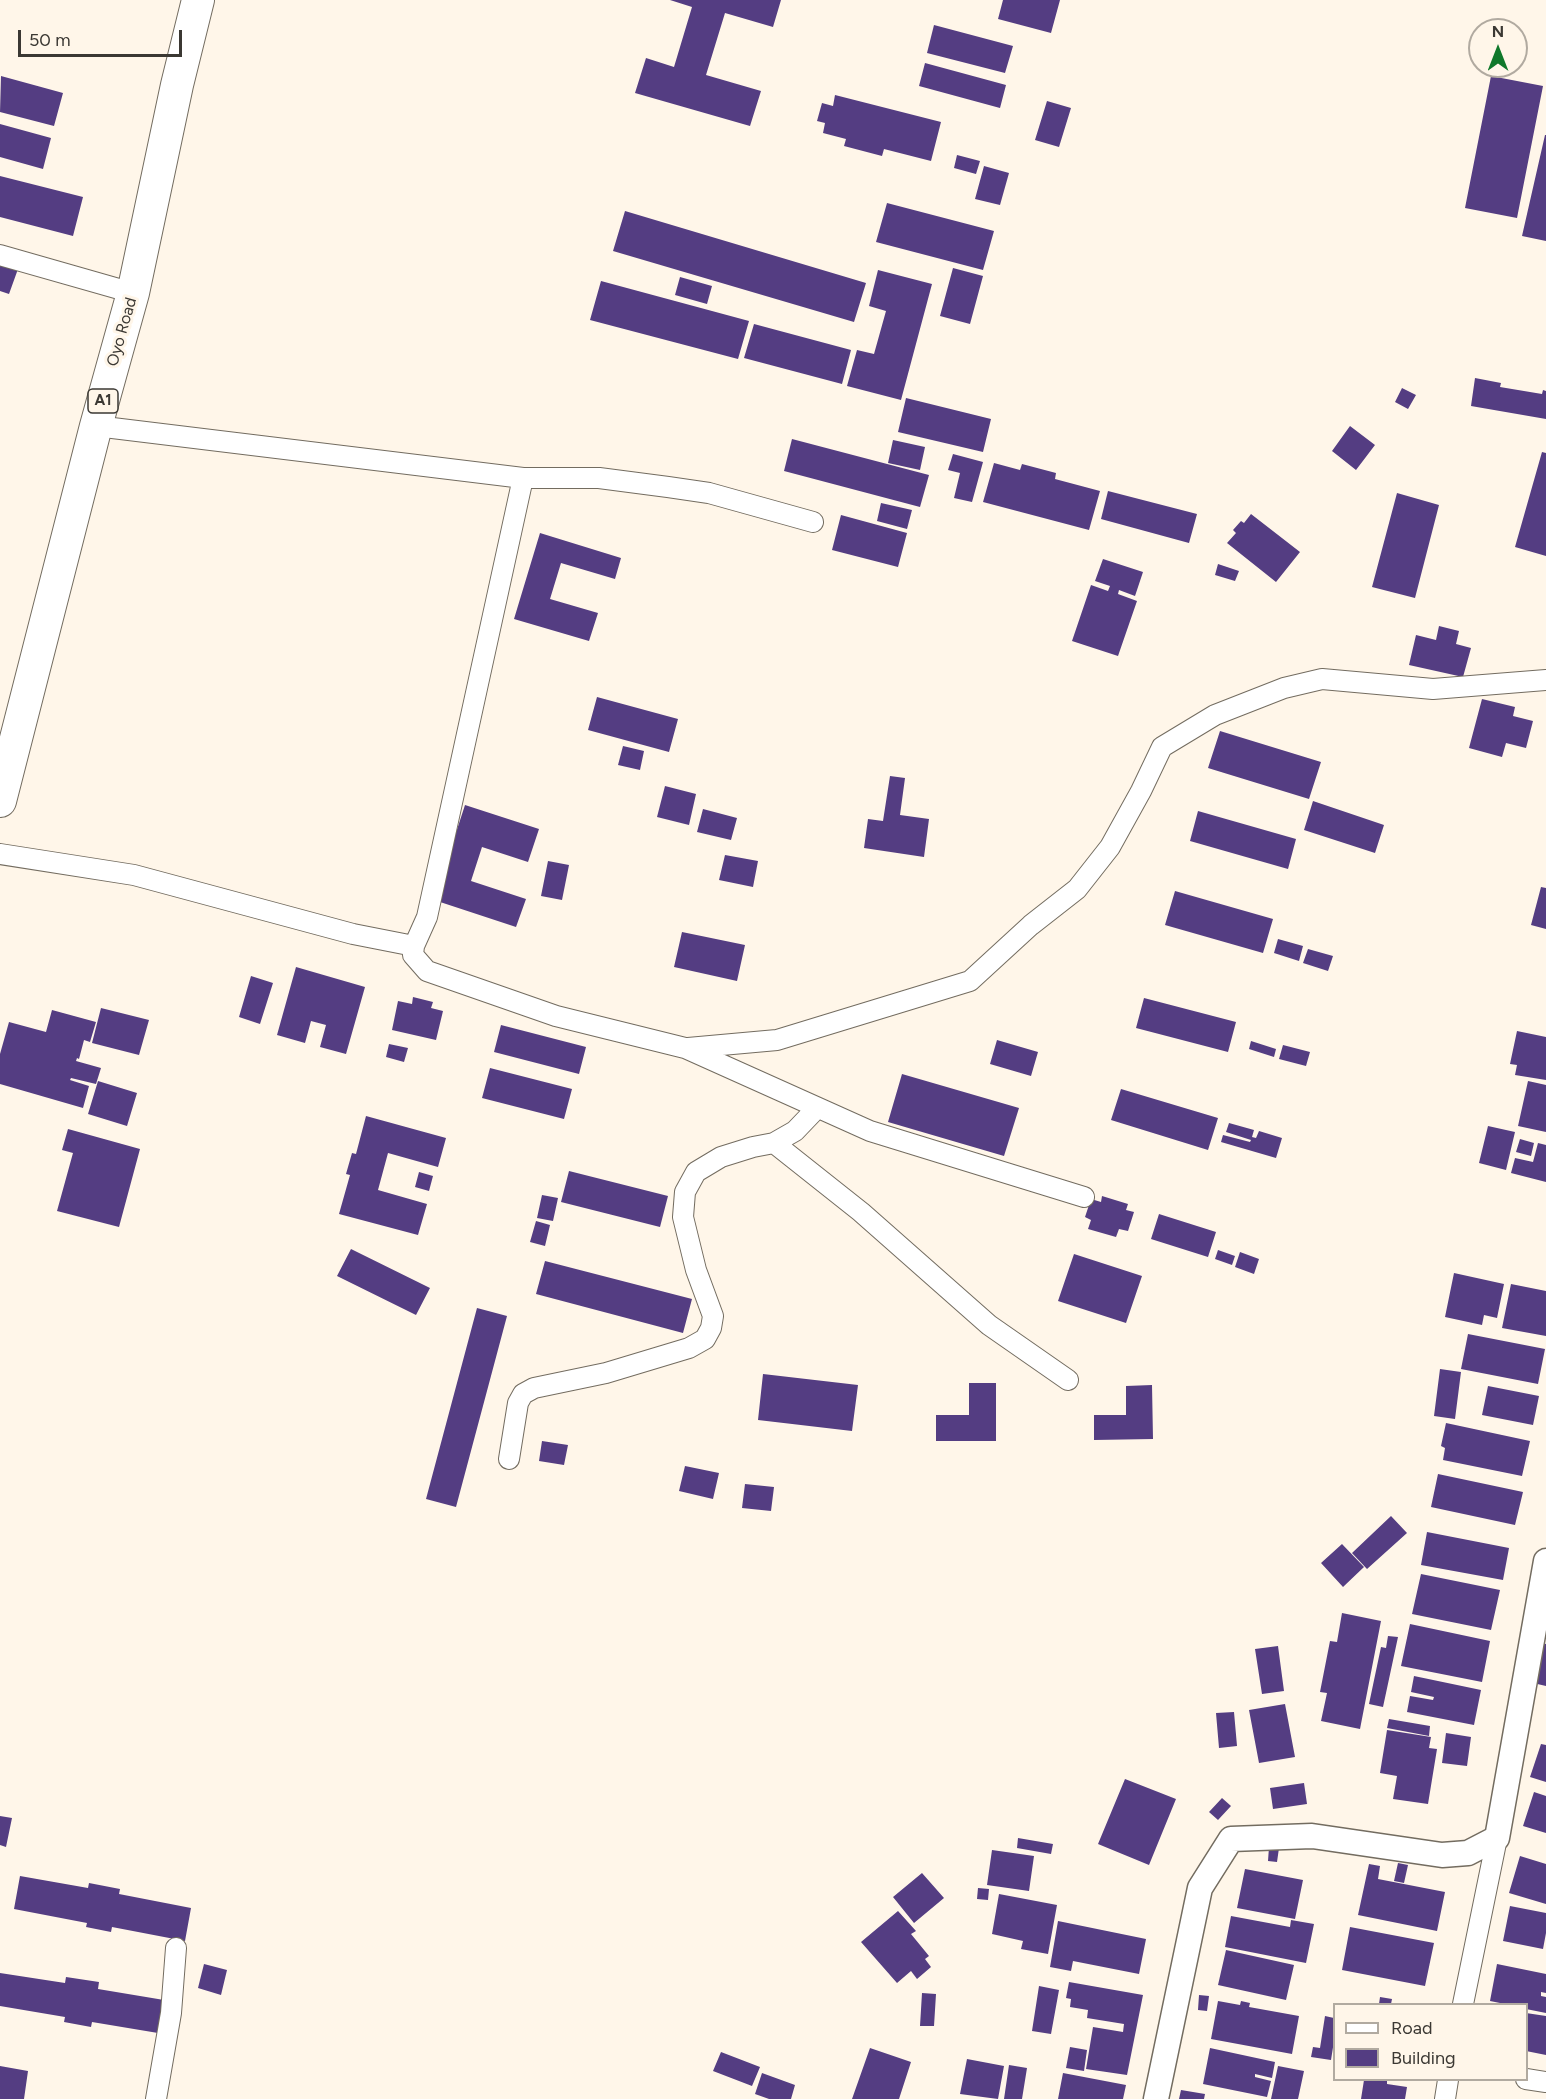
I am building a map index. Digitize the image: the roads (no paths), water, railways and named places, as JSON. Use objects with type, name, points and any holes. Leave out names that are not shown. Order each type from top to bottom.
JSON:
[{"type":"highway","name":"Oyo Road","points":[[0,801],[96,426],[133,293],[198,0]]},
{"type":"street","points":[[0,255],[133,293]]},
{"type":"street","points":[[96,426],[523,478],[599,478],[668,487],[709,493],[813,522]]},
{"type":"street","points":[[523,478],[427,917],[414,946],[413,955],[427,971],[556,1016],[685,1048],[870,1131],[1084,1197]]},
{"type":"street","points":[[685,1048],[777,1040],[970,981],[1031,924],[1077,889],[1110,848],[1162,747],[1215,715],[1284,688],[1322,679],[1433,689],[1546,680]]},
{"type":"street","points":[[0,854],[134,875],[353,934],[414,946]]},
{"type":"street","points":[[509,1459],[518,1403],[523,1394],[534,1388],[606,1373],[689,1348],[705,1339],[711,1328],[713,1316],[696,1270],[683,1217],[685,1192],[696,1172],[721,1157],[774,1143],[795,1131],[817,1108]]},
{"type":"street","points":[[774,1143],[861,1212],[989,1325],[1068,1380]]},
{"type":"street","points":[[1463,2003],[1497,1838],[1546,1561]]},
{"type":"street","points":[[1156,2099],[1200,1888],[1231,1839],[1312,1836],[1442,1854],[1468,1853],[1497,1838]]},
{"type":"street","points":[[156,2099],[171,2013],[176,1948]]},
{"type":"street","points":[[1528,2079],[1546,2082]]},
{"type":"street","points":[[1444,2099],[1448,2081]]}]
